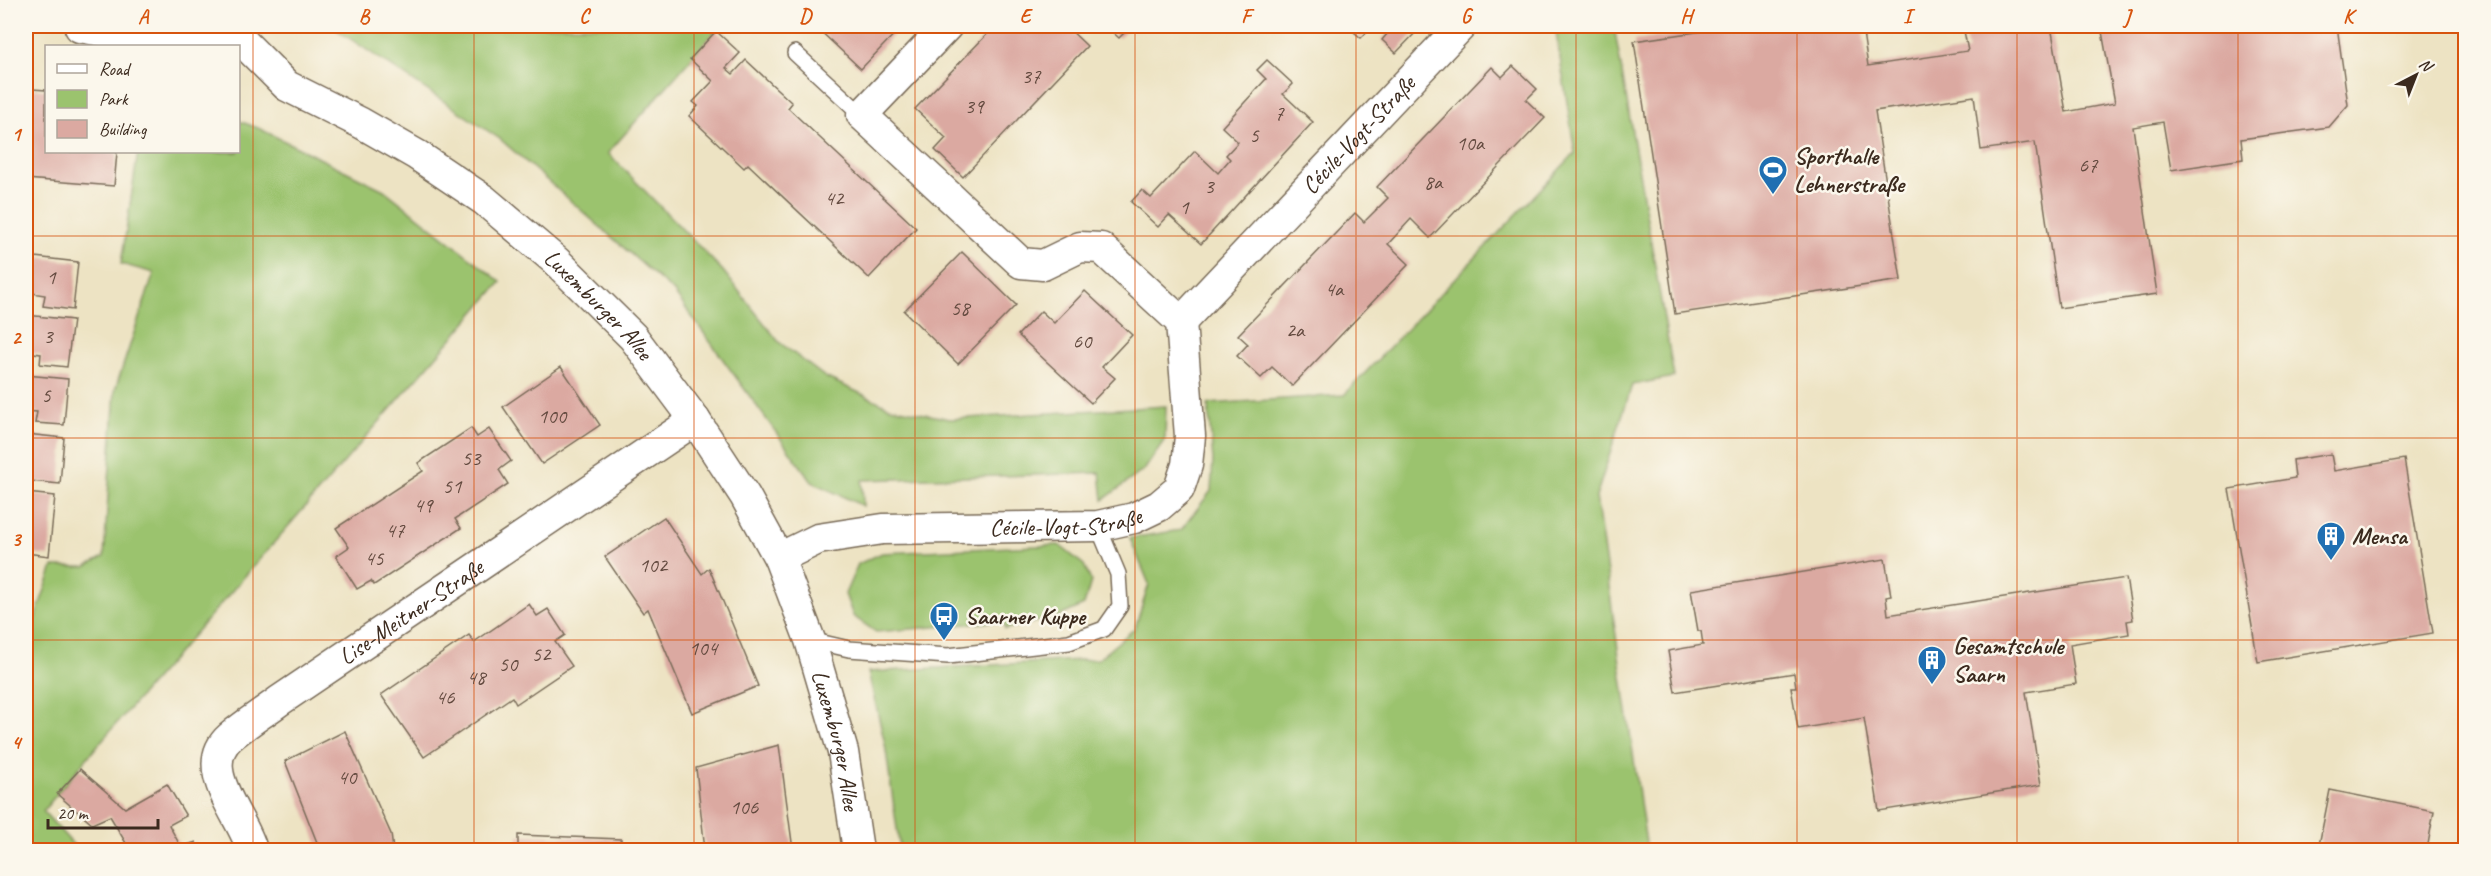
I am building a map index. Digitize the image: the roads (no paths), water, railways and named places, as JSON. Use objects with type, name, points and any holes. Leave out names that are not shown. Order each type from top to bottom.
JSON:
[{"type":"street","name":"Luxemburger Allee","points":[[81,26],[170,42],[205,40],[232,27],[287,86],[361,123],[417,155],[484,200],[556,261],[633,338],[695,420],[745,496],[779,558],[810,640],[843,752],[858,850]]},
{"type":"street","points":[[947,26],[861,115],[1021,262],[1043,265],[1080,247],[1101,248],[1181,322]]},
{"type":"street","name":"Cécile-Vogt-Straße","points":[[779,558],[818,539],[883,529],[1098,526],[1134,518],[1159,506],[1179,489],[1187,465],[1190,436],[1181,322],[1461,26]]},
{"type":"street","name":"Lise-Meitner-Straße","points":[[252,850],[250,840],[219,781],[218,759],[228,739],[279,701],[695,420]]},
{"type":"lane","points":[[795,53],[861,115]]},
{"type":"lane","points":[[810,640],[859,650],[948,656],[1069,642],[1104,629],[1120,606],[1119,585],[1118,574],[1098,526]]},
{"type":"place","name":"Sporthalle Lehnerstraße","points":[[1773,196]]},
{"type":"place","name":"Mensa","points":[[2331,562]]},
{"type":"place","name":"Saarner Kuppe","points":[[944,642]]},
{"type":"place","name":"Gesamtschule Saarn","points":[[1932,686]]}]
